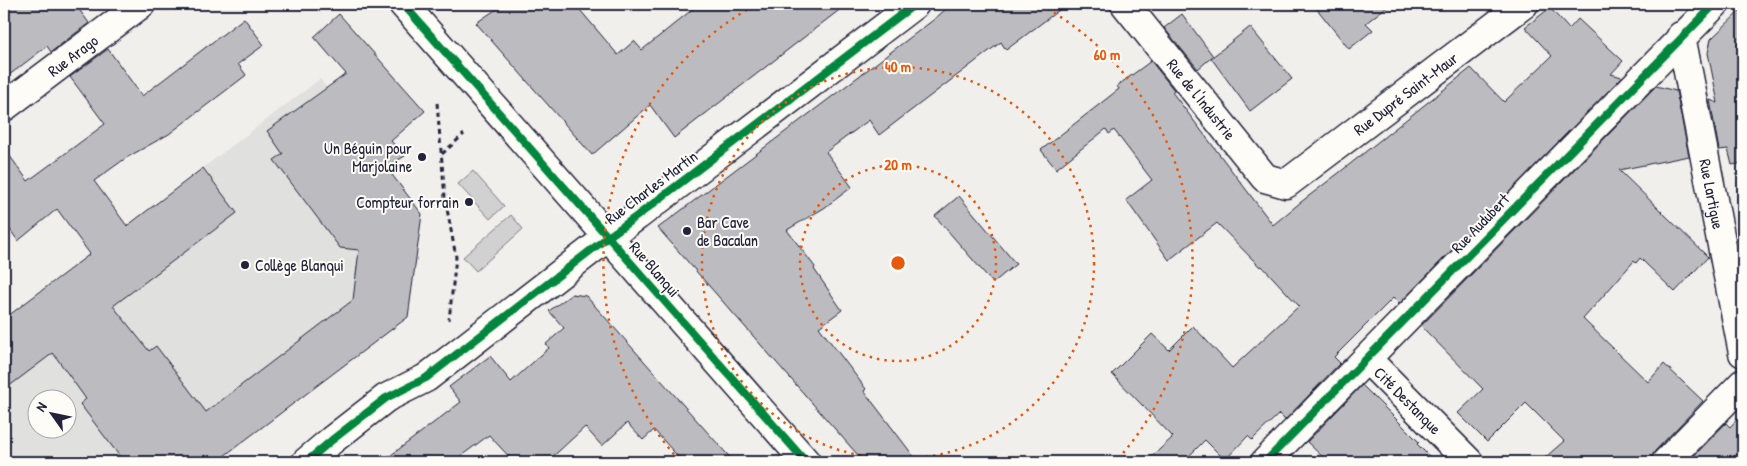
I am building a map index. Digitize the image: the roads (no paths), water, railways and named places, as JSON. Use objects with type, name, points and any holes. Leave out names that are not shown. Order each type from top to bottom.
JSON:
[{"type":"street","name":"Rue Arago","points":[[4,107],[141,4]]},
{"type":"street","name":"Rue Blanqui","points":[[403,4],[806,462]]},
{"type":"street","name":"Rue Charles Martin","points":[[306,462],[386,398],[426,378],[608,236],[637,216],[915,4]]},
{"type":"street","name":"Rue de l'Industrie","points":[[1125,4],[1266,178],[1286,184]]},
{"type":"street","name":"Rue Dupré Saint-Maur","points":[[1286,184],[1524,4]]},
{"type":"street","name":"Rue Audubert","points":[[1266,462],[1681,36],[1715,4]]},
{"type":"street","name":"Rue Lartigue","points":[[1681,36],[1743,353]]},
{"type":"street","name":"Cité Destanque","points":[[1367,359],[1469,462]]},
{"type":"street","points":[[1666,462],[1743,383]]},
{"type":"place","name":"Un Béguin pour Marjolaine","points":[[422,157]]},
{"type":"place","name":"Compteur forrain","points":[[469,202]]},
{"type":"place","name":"Bar Cave de Bacalan","points":[[687,231]]},
{"type":"place","name":"Collège Blanqui","points":[[245,265]]}]
